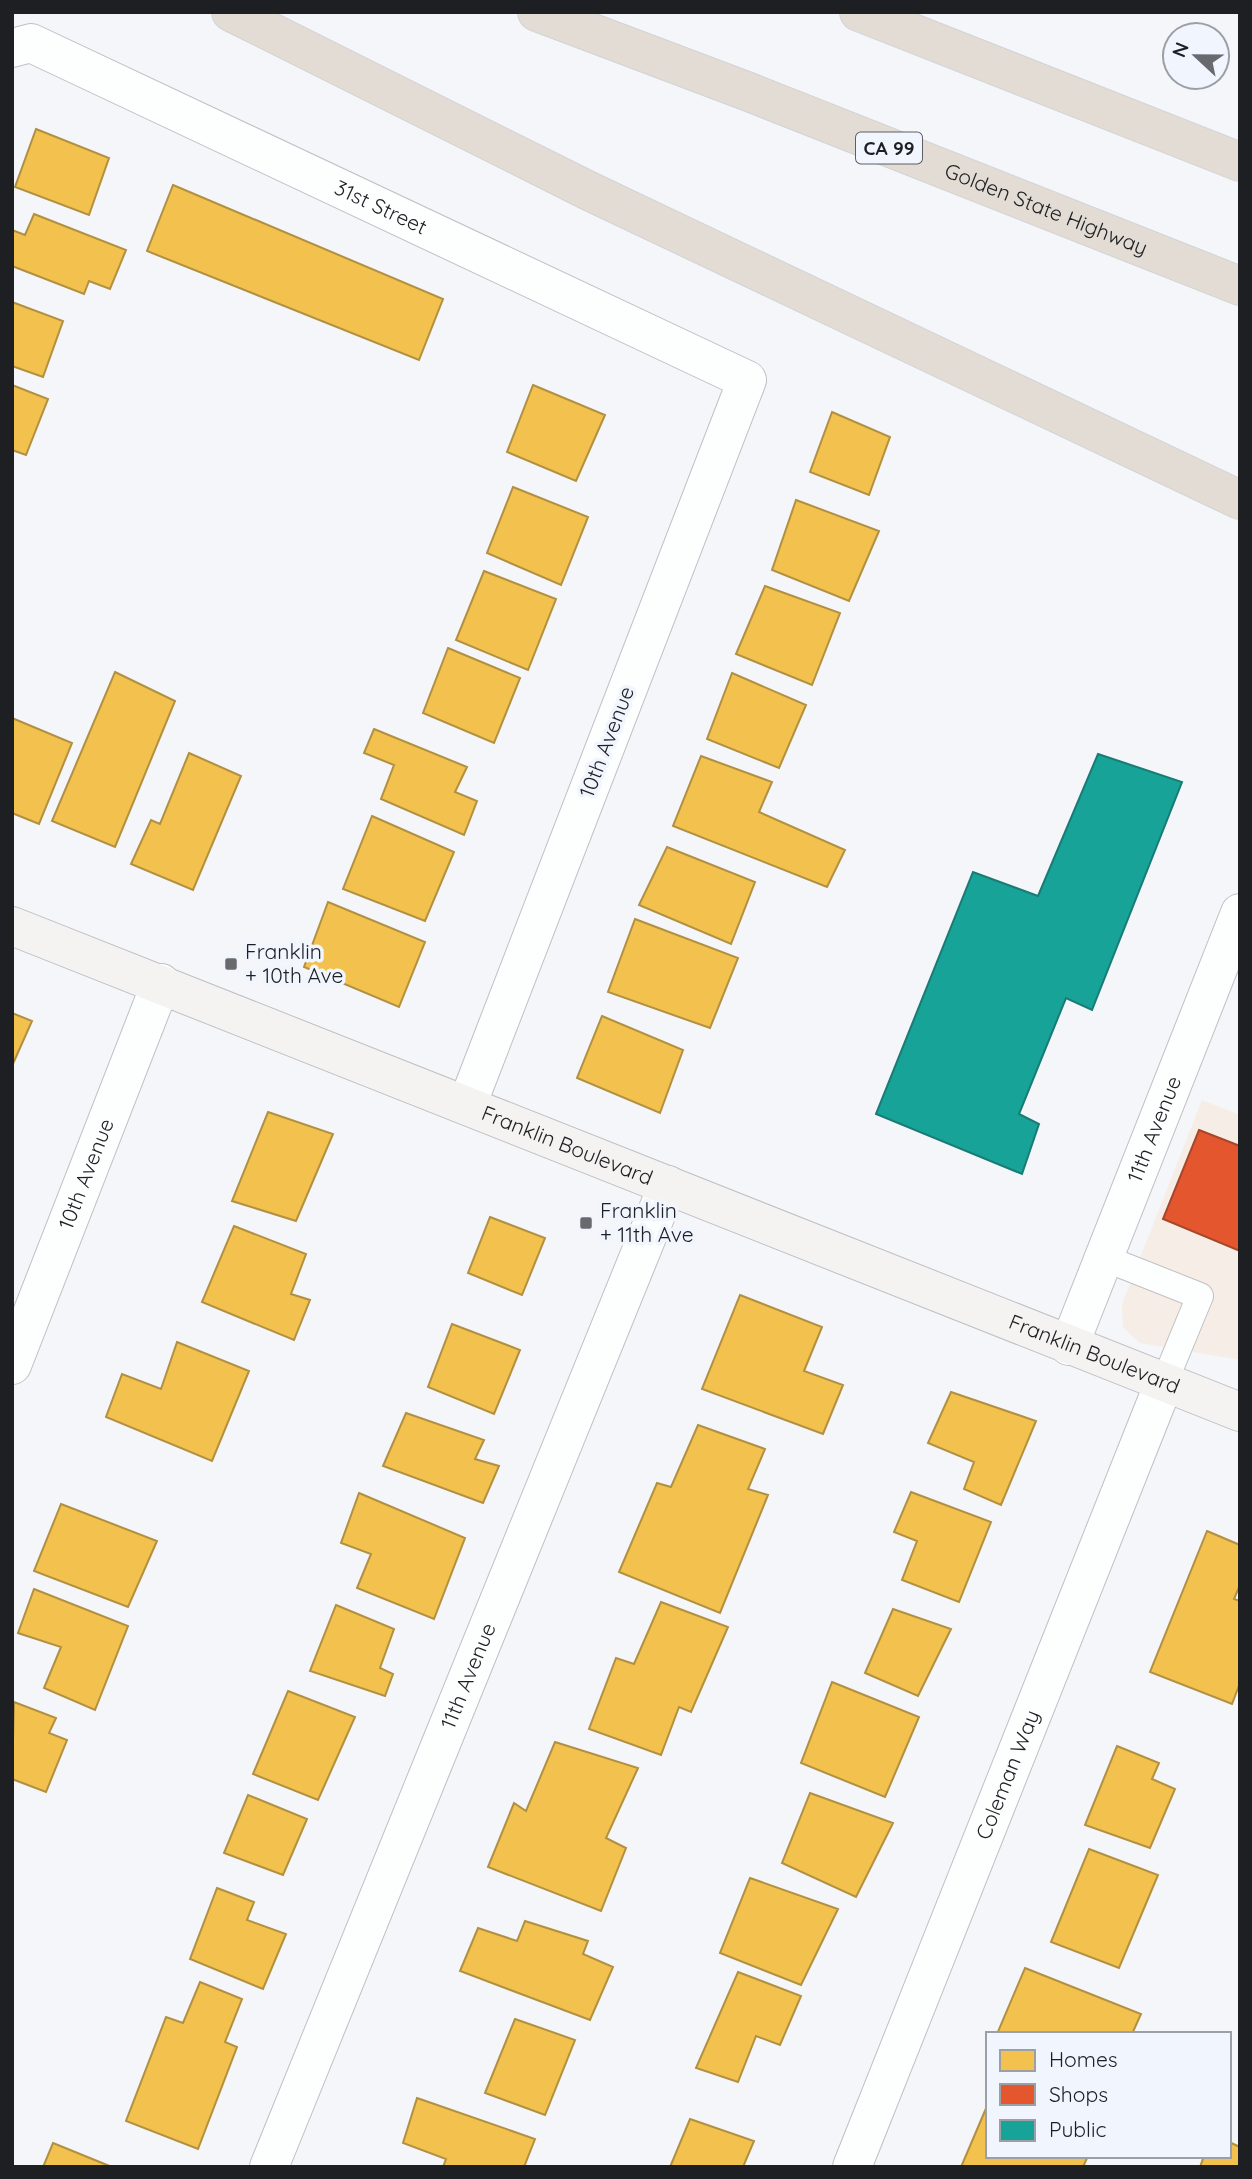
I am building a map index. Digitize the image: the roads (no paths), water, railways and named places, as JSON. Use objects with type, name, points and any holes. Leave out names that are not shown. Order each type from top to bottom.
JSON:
[{"type":"highway","points":[[231,12],[589,191],[1240,500]]},
{"type":"highway","name":"Golden State Highway","points":[[537,12],[749,92],[1240,286]]},
{"type":"highway","points":[[859,12],[1240,162]]},
{"type":"main road","name":"Franklin Boulevard","points":[[12,926],[1240,1412]]},
{"type":"street","name":"31st Street","points":[[12,48],[31,43],[747,380]]},
{"type":"street","name":"10th Avenue","points":[[467,1105],[747,380]]},
{"type":"street","name":"11th Avenue","points":[[1069,1346],[1240,913]]},
{"type":"street","name":"10th Avenue","points":[[12,1365],[161,983]]},
{"type":"street","name":"11th Avenue","points":[[268,2167],[668,1185]]},
{"type":"street","name":"Coleman Way","points":[[852,2167],[1164,1383]]},
{"type":"lane","points":[[1104,1258],[1200,1296],[1164,1383]]},
{"type":"place","name":"Franklin + 10th Ave","points":[[231,964]]},
{"type":"place","name":"Franklin + 11th Ave","points":[[586,1223]]}]
